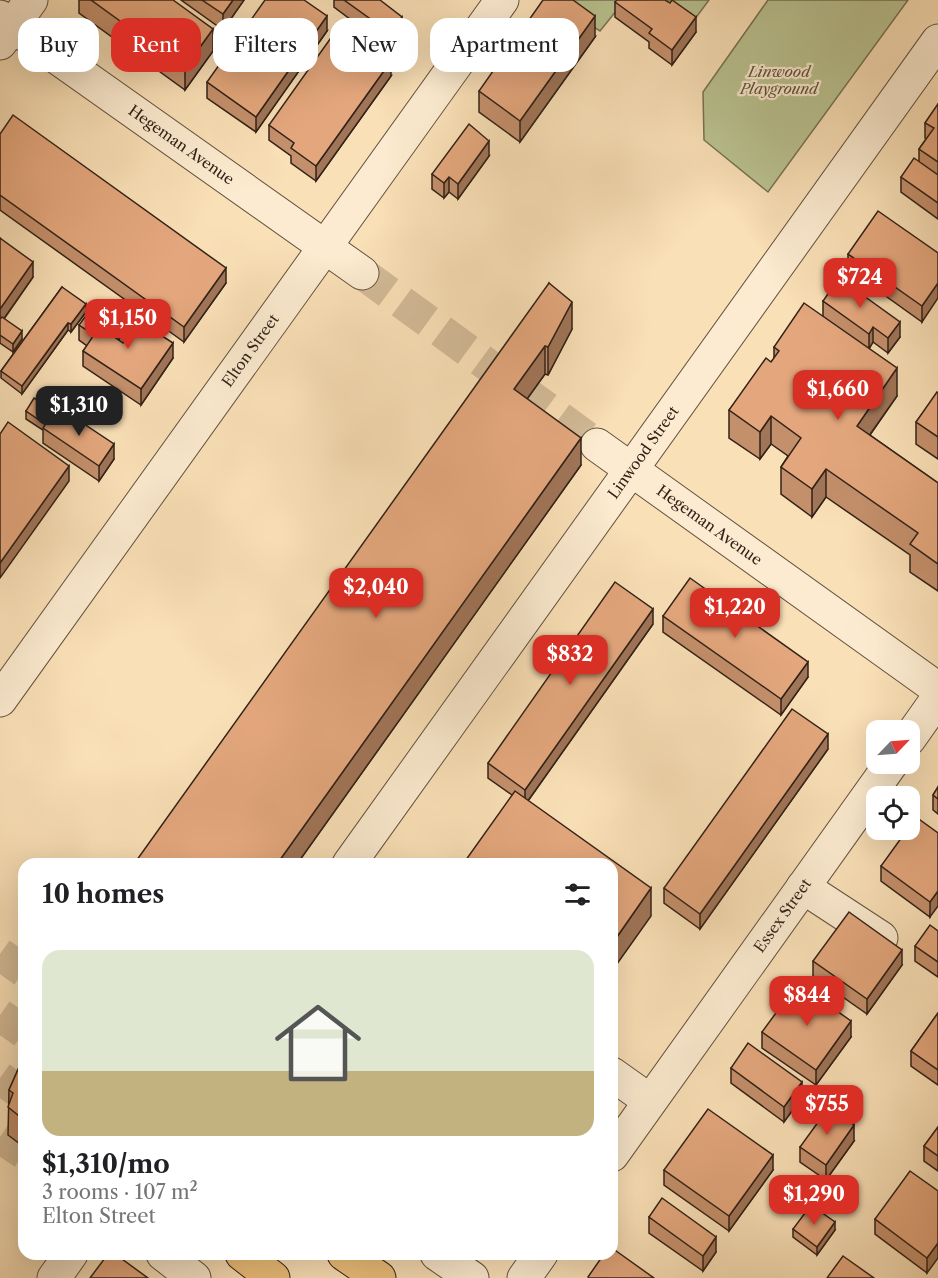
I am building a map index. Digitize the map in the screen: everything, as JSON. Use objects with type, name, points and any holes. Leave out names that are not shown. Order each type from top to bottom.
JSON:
[{"type":"highway","points":[[250,1260],[273,1278]]},
{"type":"highway","points":[[353,1260],[379,1278]]},
{"type":"street","name":"Elton Street","points":[[0,700],[502,0]]},
{"type":"street","name":"Hegeman Avenue","points":[[11,21],[362,273]]},
{"type":"street","name":"Linwood Street","points":[[353,858],[938,41]]},
{"type":"street","name":"Hegeman Avenue","points":[[597,445],[938,689]]},
{"type":"street","points":[[920,723],[938,698]]},
{"type":"street","name":"Essex Street","points":[[618,1146],[884,774]]},
{"type":"street","points":[[803,887],[881,938]]},
{"type":"street","points":[[618,1078],[650,1101]]},
{"type":"street","points":[[54,1278],[67,1260]]},
{"type":"street","points":[[171,1260],[194,1278]]},
{"type":"street","points":[[446,1260],[472,1278]]},
{"type":"street","points":[[524,1278],[537,1260]]},
{"type":"green space","points":[[558,0],[625,0],[600,31],[556,3]]},
{"type":"green space","points":[[660,0],[709,0],[692,23]]},
{"type":"green space","name":"Linwood Playground","points":[[768,0],[908,0],[768,192],[704,140],[703,92]]},
{"type":"building","points":[[91,0],[173,0],[198,18],[116,18]]},
{"type":"building","points":[[202,0],[233,0],[223,14]]},
{"type":"building","points":[[265,0],[304,0],[327,16],[318,29],[318,18],[252,18]]},
{"type":"building","points":[[344,0],[380,0],[402,17],[401,18],[369,18]]},
{"type":"building","points":[[543,0],[573,0],[595,16],[579,38],[579,18],[530,18]]},
{"type":"building","points":[[617,0],[665,0],[670,3],[672,0],[696,17],[672,50],[649,33],[652,29],[615,2]]},
{"type":"building","points":[[201,20],[213,29],[201,46]]},
{"type":"building","points":[[330,39],[330,72],[383,72],[316,166],[291,148],[294,143],[269,125],[307,72],[318,72],[318,56]]},
{"type":"building","points":[[214,72],[288,72],[256,117],[207,82]]},
{"type":"building","points":[[492,72],[555,72],[520,121],[479,91]]},
{"type":"building","points":[[938,104],[938,162],[919,149],[934,128],[925,123]]},
{"type":"building","points":[[13,115],[226,268],[184,327],[0,195],[0,134]]},
{"type":"building","points":[[469,124],[489,141],[458,184],[449,177],[444,183],[432,174]]},
{"type":"building","points":[[914,158],[938,175],[938,203],[901,177]]},
{"type":"building","points":[[878,211],[938,253],[938,283],[922,306],[848,254]]},
{"type":"building","points":[[0,238],[33,262],[0,309]]},
{"type":"building","points":[[839,278],[900,322],[888,338],[873,327],[869,334],[823,301]]},
{"type":"building","points":[[549,283],[572,302],[548,347],[545,346],[514,389],[581,438],[281,858],[138,858]]},
{"type":"building","points":[[62,287],[86,304],[71,324],[68,323],[22,386],[1,371]]},
{"type":"building","points":[[804,303],[897,368],[857,426],[938,483],[938,564],[910,544],[918,533],[826,469],[812,489],[781,467],[801,438],[771,416],[760,432],[729,410],[766,358],[771,362],[779,351],[774,347]]},
{"type":"building","points":[[130,315],[173,343],[141,389],[83,351],[94,335],[79,325],[85,317],[123,343],[127,337],[119,332]]},
{"type":"building","points":[[2,317],[22,331],[13,344],[0,335]]},
{"type":"building","points":[[938,393],[938,437],[916,422]]},
{"type":"building","points":[[34,398],[54,411],[45,424],[26,411]]},
{"type":"building","points":[[54,411],[69,420],[72,416],[114,444],[99,466],[43,428]]},
{"type":"building","points":[[8,422],[69,466],[0,563],[0,434]]},
{"type":"building","points":[[690,578],[808,662],[781,699],[663,616]]},
{"type":"building","points":[[615,582],[653,609],[525,790],[488,763]]},
{"type":"building","points":[[792,709],[828,734],[700,914],[664,888]]},
{"type":"building","points":[[938,787],[938,799],[933,795]]},
{"type":"building","points":[[515,791],[609,858],[467,858]]},
{"type":"building","points":[[920,820],[938,833],[938,891],[930,902],[881,866],[900,840],[920,840]]},
{"type":"building","points":[[618,864],[651,888],[618,935]]},
{"type":"building","points":[[849,912],[902,950],[867,999],[813,961]]},
{"type":"building","points":[[930,925],[938,931],[938,962],[915,946]]},
{"type":"building","points":[[798,983],[851,1021],[816,1070],[762,1032]]},
{"type":"building","points":[[938,1013],[938,1070],[911,1051]]},
{"type":"building","points":[[748,1043],[802,1082],[784,1107],[731,1068]]},
{"type":"building","points":[[18,1070],[18,1115],[8,1107],[13,1093],[9,1090]]},
{"type":"building","points":[[829,1107],[854,1125],[826,1165],[800,1147]]},
{"type":"building","points":[[708,1109],[773,1155],[729,1216],[664,1170]]},
{"type":"building","points":[[938,1127],[938,1156],[924,1146]]},
{"type":"building","points":[[910,1171],[938,1191],[938,1243],[927,1258],[875,1219]]},
{"type":"building","points":[[662,1198],[716,1237],[703,1256],[649,1217]]},
{"type":"building","points":[[811,1205],[835,1222],[817,1247],[793,1229]]},
{"type":"building","points":[[618,1252],[654,1278],[589,1278],[600,1260],[618,1260]]},
{"type":"building","points":[[843,1256],[874,1278],[827,1278]]},
{"type":"building","points":[[104,1260],[123,1260],[148,1278],[90,1278]]},
{"type":"tunnel","points":[[362,273],[597,445]]},
{"type":"tunnel","points":[[0,954],[18,967]]},
{"type":"tunnel","points":[[0,1015],[18,1028]]},
{"type":"tunnel","points":[[0,1078],[18,1091]]},
{"type":"tunnel","points":[[0,1137],[18,1149]]}]
